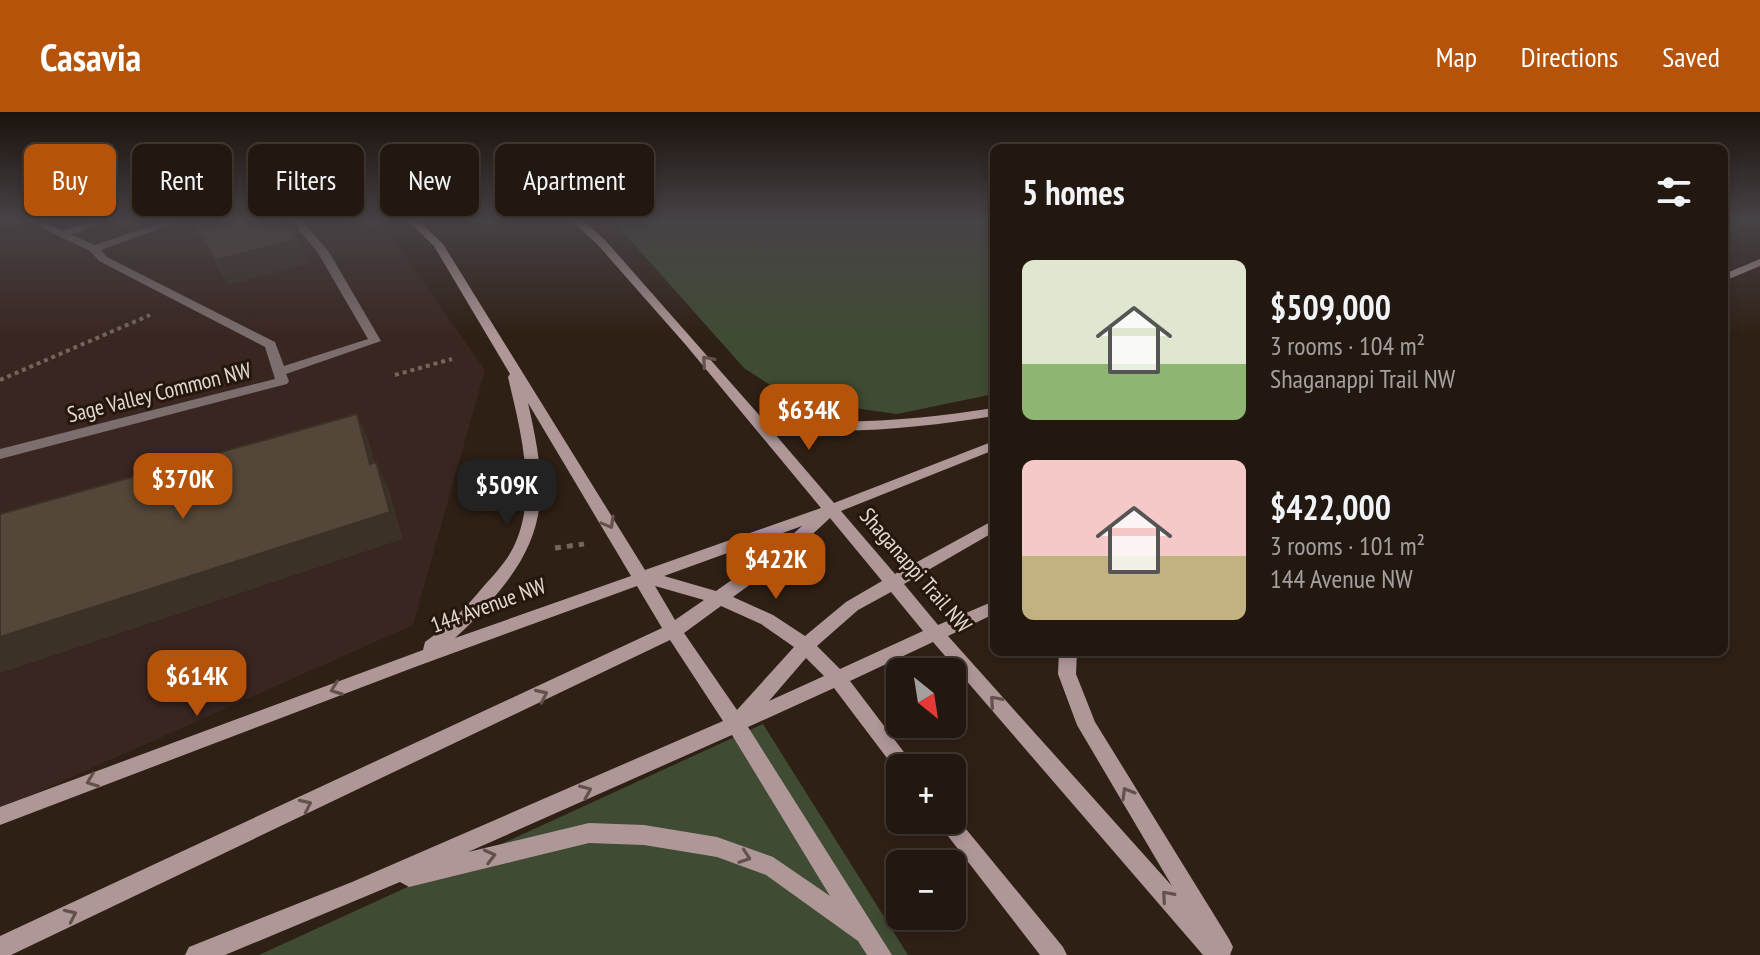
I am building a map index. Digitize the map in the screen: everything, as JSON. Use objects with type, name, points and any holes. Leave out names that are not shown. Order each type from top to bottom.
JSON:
[{"type":"main road","points":[[447,258],[673,631],[736,724],[874,945]]},
{"type":"main road","name":"Shaganappi Trail NW","points":[[615,258],[758,420],[935,633],[1218,955]]},
{"type":"main road","points":[[1728,276],[1760,262]]},
{"type":"main road","points":[[409,662],[453,632],[473,612],[524,543],[532,492],[526,424],[511,360]]},
{"type":"main road","points":[[758,420],[803,427],[880,429],[990,413]]},
{"type":"main road","name":"144 Avenue NW","points":[[0,816],[409,662],[830,510],[990,447]]},
{"type":"main road","points":[[0,948],[673,631],[722,599],[783,552],[830,510]]},
{"type":"main road","points":[[736,724],[806,646],[852,606],[990,527]]},
{"type":"main road","points":[[640,577],[722,599],[750,610],[806,646],[895,754]]},
{"type":"main road","points":[[197,955],[360,889],[990,609]]},
{"type":"main road","points":[[1068,656],[1067,674],[1087,725],[1226,955]]},
{"type":"main road","points":[[360,889],[589,833],[644,835],[717,847],[773,867],[874,945]]},
{"type":"main road","points":[[959,834],[1055,955]]},
{"type":"lane","name":"Sage Valley Common NW","points":[[0,454],[282,381],[271,345],[102,258]]},
{"type":"lane","points":[[279,372],[375,341],[327,258]]},
{"type":"path","points":[[0,380],[184,300]]},
{"type":"path","points":[[395,375],[452,359]]},
{"type":"path","points":[[554,549],[586,544]]},
{"type":"shaded area","points":[[0,258],[407,258],[485,370],[413,625],[0,809]]},
{"type":"green space","points":[[647,258],[990,258],[990,395],[897,414],[833,405],[801,405],[744,368]]},
{"type":"green space","points":[[763,724],[886,920],[886,930],[892,930],[908,955],[259,955]]},
{"type":"building","points":[[357,414],[370,464],[376,462],[390,512],[0,637],[0,514]]}]
